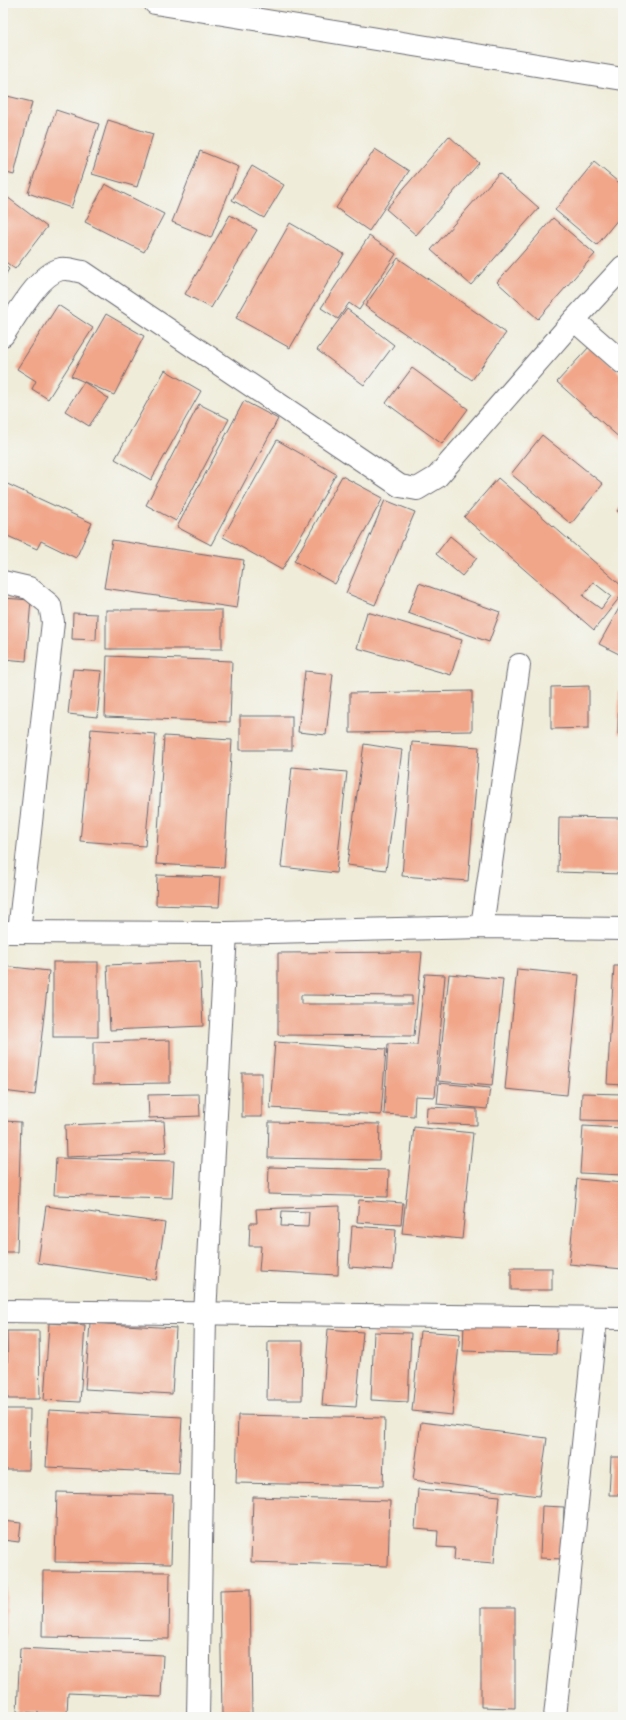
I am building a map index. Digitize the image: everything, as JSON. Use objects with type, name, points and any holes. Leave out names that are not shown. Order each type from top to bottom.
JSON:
[{"type":"street","points":[[156,3],[623,79]]},
{"type":"street","points":[[3,335],[41,281],[52,273],[63,269],[83,272],[400,486],[417,489],[437,477],[574,320],[623,267]]},
{"type":"street","points":[[574,320],[623,362]]},
{"type":"street","points":[[3,582],[29,588],[50,604],[53,622],[11,932],[226,933],[482,926],[623,929]]},
{"type":"street","points":[[482,926],[519,665]]},
{"type":"street","points":[[198,1717],[205,1314],[226,933]]},
{"type":"street","points":[[3,1311],[36,1310],[205,1314],[623,1318]]},
{"type":"street","points":[[555,1717],[596,1318]]},
{"type":"building","points":[[3,95],[32,102],[14,175],[3,172]]},
{"type":"building","points":[[56,110],[99,124],[71,208],[28,193]]},
{"type":"building","points":[[108,120],[153,134],[137,187],[92,174]]},
{"type":"building","points":[[449,136],[479,163],[416,235],[386,209]]},
{"type":"building","points":[[375,149],[409,171],[369,231],[336,208]]},
{"type":"building","points":[[200,151],[239,167],[211,238],[172,222]]},
{"type":"building","points":[[594,162],[623,186],[623,213],[597,245],[555,210]]},
{"type":"building","points":[[252,166],[284,185],[264,218],[232,200]]},
{"type":"building","points":[[499,173],[539,208],[471,285],[431,250]]},
{"type":"building","points":[[105,184],[164,214],[144,252],[85,222]]},
{"type":"building","points":[[3,194],[47,227],[15,269],[3,260]]},
{"type":"building","points":[[230,215],[257,230],[211,308],[185,294]]},
{"type":"building","points":[[553,218],[595,254],[538,319],[497,282]]},
{"type":"building","points":[[290,223],[344,254],[290,348],[236,318]]},
{"type":"building","points":[[369,236],[396,254],[359,310],[349,303],[338,319],[321,308]]},
{"type":"building","points":[[398,258],[506,333],[472,380],[365,306]]},
{"type":"building","points":[[3,264],[9,269],[3,279]]},
{"type":"building","points":[[58,305],[93,328],[48,399],[32,389],[36,381],[17,369]]},
{"type":"building","points":[[347,309],[394,345],[364,385],[317,350]]},
{"type":"building","points":[[106,314],[144,336],[114,395],[71,376]]},
{"type":"building","points":[[590,346],[623,376],[623,441],[557,382]]},
{"type":"building","points":[[412,368],[468,409],[442,444],[386,403]]},
{"type":"building","points":[[165,370],[201,391],[151,480],[115,459]]},
{"type":"building","points":[[84,382],[108,398],[89,426],[65,411]]},
{"type":"building","points":[[244,401],[278,419],[211,545],[177,527]]},
{"type":"building","points":[[199,404],[229,419],[176,521],[146,505]]},
{"type":"building","points":[[542,435],[603,484],[571,524],[511,474]]},
{"type":"building","points":[[277,440],[336,474],[282,570],[223,537]]},
{"type":"building","points":[[342,476],[383,498],[335,584],[294,561]]},
{"type":"building","points":[[498,478],[623,587],[623,593],[594,630],[464,517]],"holes":[[[593,582],[611,596],[601,609],[583,596]]]},
{"type":"building","points":[[3,482],[92,523],[76,558],[41,541],[37,549],[3,534]]},
{"type":"building","points":[[385,500],[415,512],[375,605],[346,593]]},
{"type":"building","points":[[623,504],[623,516],[617,511]]},
{"type":"building","points":[[450,536],[477,558],[462,576],[436,554]]},
{"type":"building","points":[[112,540],[244,560],[237,608],[104,588]]},
{"type":"building","points":[[419,583],[500,612],[489,642],[408,613]]},
{"type":"building","points":[[3,598],[31,600],[26,661],[3,659]]},
{"type":"building","points":[[623,601],[623,656],[599,644]]},
{"type":"building","points":[[106,610],[222,610],[222,649],[106,649]]},
{"type":"building","points":[[367,612],[462,640],[451,675],[357,648]]},
{"type":"building","points":[[73,613],[97,614],[96,640],[72,639]]},
{"type":"building","points":[[107,656],[232,661],[230,722],[105,717]]},
{"type":"building","points":[[73,669],[102,671],[97,717],[68,714]]},
{"type":"building","points":[[305,671],[333,674],[326,735],[298,732]]},
{"type":"building","points":[[589,686],[589,728],[551,729],[551,687]]},
{"type":"building","points":[[472,691],[472,731],[350,733],[350,693]]},
{"type":"building","points":[[619,691],[623,691],[623,734],[618,734]]},
{"type":"building","points":[[240,716],[292,716],[292,750],[240,750]]},
{"type":"building","points":[[91,729],[156,734],[145,846],[80,841]]},
{"type":"building","points":[[164,736],[232,740],[224,868],[156,864]]},
{"type":"building","points":[[412,742],[479,747],[468,881],[402,876]]},
{"type":"building","points":[[364,744],[402,750],[386,870],[347,865]]},
{"type":"building","points":[[292,767],[347,772],[336,873],[281,867]]},
{"type":"building","points":[[559,817],[623,818],[623,874],[558,872]]},
{"type":"building","points":[[157,875],[221,877],[219,907],[156,905]]},
{"type":"building","points":[[422,952],[414,1036],[278,1035],[278,953]],"holes":[[[301,995],[412,996],[412,1004],[301,1004]]]},
{"type":"building","points":[[200,961],[203,1026],[110,1030],[107,965]]},
{"type":"building","points":[[53,962],[98,962],[98,1037],[53,1037]]},
{"type":"building","points":[[3,966],[49,971],[35,1095],[3,1091]]},
{"type":"building","points":[[614,966],[623,966],[623,1085],[607,1084]]},
{"type":"building","points":[[517,969],[579,975],[567,1095],[505,1089]]},
{"type":"building","points":[[425,974],[445,975],[435,1097],[415,1096],[414,1116],[384,1114],[388,1044],[417,1045]]},
{"type":"building","points":[[449,974],[503,979],[492,1086],[438,1081]]},
{"type":"building","points":[[170,1040],[170,1083],[93,1084],[93,1042]]},
{"type":"building","points":[[275,1042],[386,1049],[381,1115],[270,1108]]},
{"type":"building","points":[[242,1073],[262,1073],[262,1117],[242,1117]]},
{"type":"building","points":[[439,1083],[490,1088],[487,1109],[437,1104]]},
{"type":"building","points":[[582,1093],[623,1094],[623,1121],[581,1120]]},
{"type":"building","points":[[199,1094],[200,1116],[149,1118],[148,1095]]},
{"type":"building","points":[[427,1107],[477,1109],[477,1125],[426,1123]]},
{"type":"building","points":[[3,1121],[21,1122],[17,1252],[3,1252]]},
{"type":"building","points":[[164,1121],[166,1153],[66,1157],[65,1125]]},
{"type":"building","points":[[269,1122],[380,1124],[379,1160],[268,1158]]},
{"type":"building","points":[[583,1126],[623,1128],[623,1175],[580,1173]]},
{"type":"building","points":[[414,1127],[473,1133],[462,1239],[402,1233]]},
{"type":"building","points":[[56,1158],[174,1161],[172,1198],[54,1195]]},
{"type":"building","points":[[269,1167],[389,1170],[388,1197],[268,1194]]},
{"type":"building","points":[[577,1179],[623,1183],[623,1269],[569,1264]]},
{"type":"building","points":[[359,1200],[403,1203],[401,1225],[357,1222]]},
{"type":"building","points":[[46,1206],[165,1223],[156,1280],[38,1263]]},
{"type":"building","points":[[340,1206],[338,1275],[259,1271],[261,1246],[249,1246],[250,1223],[257,1223],[256,1209]],"holes":[[[282,1211],[309,1212],[308,1227],[281,1226]]]},
{"type":"building","points":[[352,1226],[396,1229],[393,1270],[349,1267]]},
{"type":"building","points":[[511,1268],[552,1268],[552,1290],[511,1290]]},
{"type":"building","points":[[49,1323],[85,1325],[80,1402],[44,1400]]},
{"type":"building","points":[[90,1323],[176,1328],[172,1394],[85,1389]]},
{"type":"building","points":[[464,1323],[557,1327],[556,1354],[463,1351]]},
{"type":"building","points":[[328,1329],[363,1332],[356,1407],[322,1405]]},
{"type":"building","points":[[7,1331],[39,1331],[40,1399],[8,1399]]},
{"type":"building","points":[[420,1331],[460,1334],[452,1415],[412,1411]]},
{"type":"building","points":[[374,1332],[411,1333],[408,1402],[371,1400]]},
{"type":"building","points":[[268,1341],[303,1341],[302,1400],[267,1400]]},
{"type":"building","points":[[3,1409],[30,1409],[29,1470],[5,1470],[3,1459]]},
{"type":"building","points":[[49,1410],[182,1417],[179,1473],[46,1467]]},
{"type":"building","points":[[238,1415],[385,1418],[383,1486],[236,1483]]},
{"type":"building","points":[[421,1422],[547,1438],[539,1496],[413,1480]]},
{"type":"building","points":[[611,1457],[623,1457],[623,1495],[609,1495]]},
{"type":"building","points":[[418,1489],[500,1496],[494,1563],[454,1560],[455,1548],[437,1547],[438,1531],[415,1529]]},
{"type":"building","points":[[57,1492],[173,1495],[171,1564],[55,1562]]},
{"type":"building","points":[[253,1497],[390,1501],[388,1566],[251,1562]]},
{"type":"building","points":[[542,1506],[564,1507],[562,1559],[540,1558]]},
{"type":"building","points":[[3,1521],[21,1523],[19,1542],[3,1540]]},
{"type":"building","points":[[43,1571],[170,1572],[169,1639],[42,1637]]},
{"type":"building","points":[[3,1577],[7,1577],[5,1640],[3,1640]]},
{"type":"building","points":[[250,1589],[252,1714],[222,1715],[220,1590]]},
{"type":"building","points":[[481,1608],[515,1608],[515,1708],[481,1707]]},
{"type":"building","points":[[20,1648],[163,1655],[161,1697],[68,1693],[67,1714],[17,1712]]}]
